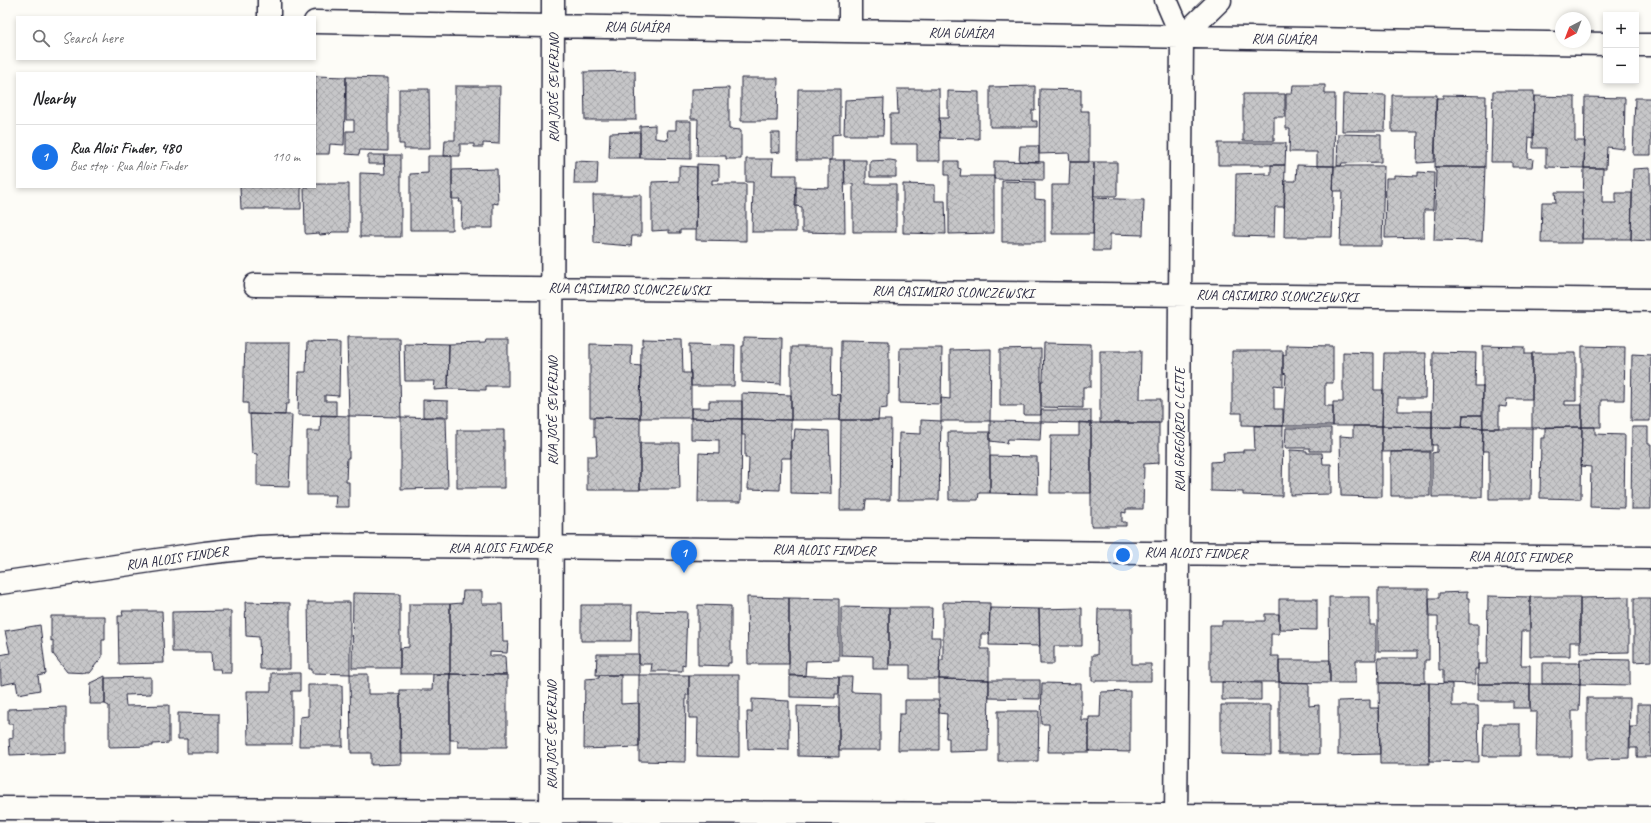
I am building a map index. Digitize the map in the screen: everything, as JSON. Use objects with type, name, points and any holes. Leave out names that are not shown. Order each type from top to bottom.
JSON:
[{"type":"street","points":[[269,0],[269,16]]},
{"type":"street","name":"RUA JOSÉ SEVERINO","points":[[551,817],[554,0]]},
{"type":"street","points":[[850,0],[850,31]]},
{"type":"street","name":"RUA GREGÓRIO C LEITE","points":[[1166,0],[1182,37],[1176,819]]},
{"type":"street","points":[[1182,37],[1220,0]]},
{"type":"street","name":"RUA GUAÍRA","points":[[316,22],[1603,44]]},
{"type":"street","points":[[1639,45],[1651,45]]},
{"type":"street","name":"RUA CASIMIRO SLONCZEWSKI","points":[[255,286],[1651,300]]},
{"type":"street","name":"RUA ALOIS FINDER","points":[[0,583],[205,553],[259,547],[312,545],[1651,558]]},
{"type":"street","points":[[0,808],[551,817],[1176,819],[1651,818]]},
{"type":"building","points":[[635,71],[636,120],[585,120],[584,72]]},
{"type":"building","points":[[316,76],[346,77],[344,145],[330,144],[329,154],[316,154]]},
{"type":"building","points":[[346,77],[388,78],[388,151],[360,150],[359,155],[346,154],[346,131],[354,131],[354,120],[346,120]]},
{"type":"building","points":[[741,78],[778,78],[777,121],[741,121]]},
{"type":"building","points":[[1293,85],[1325,85],[1325,94],[1335,94],[1334,166],[1317,166],[1317,152],[1289,152],[1290,129],[1286,129],[1286,94],[1292,94]]},
{"type":"building","points":[[455,86],[500,86],[499,144],[483,143],[483,147],[474,147],[474,144],[460,144],[460,156],[444,156],[445,140],[455,140]]},
{"type":"building","points":[[1035,86],[1035,110],[1032,110],[1032,121],[1037,121],[1037,127],[990,127],[990,87]]},
{"type":"building","points":[[729,88],[729,129],[741,130],[741,159],[726,159],[726,156],[697,156],[698,119],[691,119],[691,89]]},
{"type":"building","points":[[399,89],[429,89],[430,149],[404,149],[404,144],[399,144]]},
{"type":"building","points":[[798,89],[840,89],[840,134],[832,135],[832,160],[797,160]]},
{"type":"building","points":[[897,89],[939,89],[940,161],[917,161],[917,144],[890,144],[890,114],[898,114]]},
{"type":"building","points":[[1040,89],[1081,90],[1081,111],[1089,111],[1089,162],[1070,162],[1069,153],[1039,154]]},
{"type":"building","points":[[948,91],[979,92],[979,139],[940,138],[939,118],[948,118]]},
{"type":"building","points":[[1493,91],[1534,91],[1533,138],[1529,137],[1528,158],[1533,159],[1532,167],[1512,167],[1512,162],[1491,162]]},
{"type":"building","points":[[1243,94],[1285,94],[1285,117],[1274,117],[1274,141],[1243,141]]},
{"type":"building","points":[[1343,94],[1386,95],[1385,131],[1342,131]]},
{"type":"building","points":[[1392,95],[1437,95],[1434,162],[1417,163],[1418,132],[1392,132]]},
{"type":"building","points":[[1443,95],[1486,96],[1485,167],[1435,167],[1436,98],[1443,98]]},
{"type":"building","points":[[1534,96],[1575,97],[1575,141],[1585,141],[1584,168],[1546,167],[1546,148],[1533,148]]},
{"type":"building","points":[[1585,97],[1625,98],[1624,149],[1607,147],[1606,168],[1584,168]]},
{"type":"building","points":[[884,98],[883,135],[844,135],[845,100]]},
{"type":"building","points":[[1635,98],[1651,98],[1651,155],[1633,155]]},
{"type":"building","points":[[676,121],[691,121],[691,159],[640,158],[640,126],[655,125],[655,138],[668,140],[667,130],[676,130]]},
{"type":"building","points":[[640,132],[640,158],[609,158],[610,133]]},
{"type":"building","points":[[771,133],[780,133],[780,152],[771,153]]},
{"type":"building","points":[[1338,134],[1381,135],[1381,162],[1342,163],[1341,166],[1337,166]]},
{"type":"building","points":[[1218,143],[1286,143],[1285,165],[1218,165]]},
{"type":"building","points":[[1020,146],[1039,146],[1039,162],[1019,161]]},
{"type":"building","points":[[368,155],[384,155],[384,164],[368,164]]},
{"type":"building","points":[[384,155],[401,155],[401,237],[360,237],[360,173],[385,174]]},
{"type":"building","points":[[428,156],[452,156],[452,230],[410,230],[410,174],[428,173]]},
{"type":"building","points":[[746,159],[773,159],[772,175],[796,175],[796,232],[752,232],[753,182],[746,182]]},
{"type":"building","points":[[829,160],[844,160],[845,233],[802,232],[802,207],[795,206],[796,187],[829,188]]},
{"type":"building","points":[[844,160],[866,160],[866,184],[896,184],[896,232],[853,232],[853,184],[845,185]]},
{"type":"building","points":[[575,161],[598,162],[597,184],[574,184]]},
{"type":"building","points":[[870,161],[896,161],[896,177],[870,177]]},
{"type":"building","points":[[945,161],[958,161],[958,168],[961,169],[960,176],[994,176],[994,233],[949,234],[949,175],[945,175]]},
{"type":"building","points":[[994,161],[1044,162],[1044,180],[994,179]]},
{"type":"building","points":[[1070,162],[1094,162],[1093,234],[1052,234],[1052,185],[1069,185]]},
{"type":"building","points":[[1094,162],[1117,162],[1117,196],[1094,196]]},
{"type":"building","points":[[697,164],[719,165],[719,180],[712,180],[712,184],[746,184],[746,241],[696,240]]},
{"type":"building","points":[[1271,165],[1285,165],[1284,207],[1275,207],[1274,237],[1235,236],[1236,174],[1266,173],[1266,175],[1271,175]]},
{"type":"building","points":[[1297,165],[1334,166],[1332,237],[1284,237],[1285,181],[1296,181]]},
{"type":"building","points":[[679,166],[697,167],[696,230],[680,230],[680,233],[669,233],[669,230],[652,231],[652,182],[679,181]]},
{"type":"building","points":[[1334,166],[1384,166],[1382,246],[1340,246],[1342,191],[1333,191]]},
{"type":"building","points":[[1435,167],[1485,167],[1482,241],[1434,240]]},
{"type":"building","points":[[1584,168],[1603,168],[1602,203],[1616,203],[1616,193],[1632,193],[1631,239],[1582,239]]},
{"type":"building","points":[[1650,168],[1651,241],[1631,240],[1633,169]]},
{"type":"building","points":[[497,169],[498,204],[493,203],[493,228],[461,228],[462,202],[459,202],[460,199],[452,199],[452,170]]},
{"type":"building","points":[[1418,172],[1434,173],[1433,210],[1424,210],[1424,237],[1385,238],[1386,178],[1394,178],[1394,175],[1418,176]]},
{"type":"building","points":[[1002,181],[1035,182],[1035,199],[1045,200],[1045,242],[1002,242]]},
{"type":"building","points":[[316,184],[349,184],[349,232],[332,232],[330,234],[320,235],[319,233],[306,234],[304,188],[316,188]]},
{"type":"building","points":[[903,184],[935,185],[935,201],[945,201],[946,234],[903,233]]},
{"type":"building","points":[[240,188],[301,188],[301,209],[241,209]]},
{"type":"building","points":[[1555,192],[1583,192],[1582,243],[1541,243],[1542,202],[1556,202]]},
{"type":"building","points":[[593,195],[641,195],[641,236],[632,236],[631,246],[594,243]]},
{"type":"building","points":[[1094,198],[1144,200],[1143,235],[1110,234],[1110,251],[1093,251]]},
{"type":"building","points":[[744,337],[782,338],[781,384],[742,382],[742,346],[744,346]]},
{"type":"building","points":[[347,338],[399,338],[401,417],[349,416]]},
{"type":"building","points":[[643,339],[682,340],[683,373],[691,373],[691,418],[640,418],[641,346],[643,346]]},
{"type":"building","points":[[486,340],[508,340],[508,386],[486,386],[486,390],[448,389],[449,344],[485,343]]},
{"type":"building","points":[[841,340],[889,341],[889,394],[887,395],[887,408],[879,409],[878,420],[840,420]]},
{"type":"building","points":[[307,342],[340,343],[339,396],[325,395],[325,401],[336,401],[336,416],[298,415],[299,372],[306,372]]},
{"type":"building","points":[[245,343],[290,343],[289,404],[286,404],[285,415],[248,414],[248,403],[243,403]]},
{"type":"building","points":[[404,343],[449,344],[448,389],[434,390],[435,381],[405,381]]},
{"type":"building","points":[[1044,343],[1091,344],[1091,387],[1083,387],[1083,408],[1041,407],[1041,381],[1043,381]]},
{"type":"building","points":[[590,344],[632,345],[631,365],[641,366],[640,418],[590,417]]},
{"type":"building","points":[[690,344],[735,345],[734,386],[691,386]]},
{"type":"building","points":[[1286,345],[1333,346],[1333,383],[1325,383],[1325,406],[1333,406],[1333,426],[1283,426],[1286,374],[1283,373],[1283,355],[1286,355]]},
{"type":"building","points":[[1483,346],[1525,347],[1525,354],[1532,354],[1532,399],[1507,399],[1506,407],[1499,406],[1499,428],[1483,428]]},
{"type":"building","points":[[1582,346],[1625,347],[1624,400],[1601,400],[1601,427],[1582,427]]},
{"type":"building","points":[[791,347],[832,347],[831,394],[841,395],[840,420],[791,420]]},
{"type":"building","points":[[900,348],[942,348],[941,404],[899,403]]},
{"type":"building","points":[[991,349],[990,421],[941,421],[941,398],[950,399],[950,350]]},
{"type":"building","points":[[1041,349],[1041,415],[1024,415],[1024,406],[1000,406],[1000,350]]},
{"type":"building","points":[[1100,351],[1141,351],[1140,399],[1161,399],[1161,423],[1100,423]]},
{"type":"building","points":[[1232,351],[1283,351],[1283,386],[1274,385],[1274,409],[1283,409],[1283,426],[1242,425],[1242,413],[1232,413]]},
{"type":"building","points":[[1343,352],[1374,353],[1374,390],[1383,390],[1382,426],[1333,426],[1333,402],[1343,402]]},
{"type":"building","points":[[1433,352],[1476,353],[1475,386],[1483,386],[1482,415],[1463,415],[1462,427],[1432,427]]},
{"type":"building","points":[[1384,353],[1426,353],[1425,398],[1398,398],[1398,411],[1432,411],[1432,427],[1382,426]]},
{"type":"building","points":[[1532,353],[1576,353],[1576,401],[1565,401],[1565,405],[1582,405],[1582,427],[1532,428]]},
{"type":"building","points":[[1632,354],[1651,355],[1650,421],[1631,421]]},
{"type":"building","points":[[742,393],[791,395],[791,420],[742,419]]},
{"type":"building","points":[[423,400],[448,401],[448,417],[423,417]]},
{"type":"building","points":[[709,401],[742,401],[742,419],[691,418],[691,408],[709,408]]},
{"type":"building","points":[[1041,410],[1091,410],[1091,423],[1041,422]]},
{"type":"building","points":[[250,414],[292,415],[289,487],[257,486],[257,454],[252,453]]},
{"type":"building","points":[[321,415],[349,416],[349,458],[347,458],[346,482],[349,482],[349,507],[335,507],[336,495],[307,495],[307,431],[320,431]]},
{"type":"building","points":[[1463,415],[1482,415],[1483,428],[1462,427]]},
{"type":"building","points":[[401,417],[446,418],[448,488],[401,489]]},
{"type":"building","points":[[594,417],[640,418],[640,490],[587,490],[587,456],[597,456],[596,437],[594,437]]},
{"type":"building","points":[[691,418],[742,419],[741,502],[698,502],[699,453],[719,454],[719,440],[691,439]]},
{"type":"building","points":[[742,419],[791,420],[791,458],[781,458],[780,490],[748,489],[749,458],[745,458],[745,435],[742,435]]},
{"type":"building","points":[[841,420],[891,420],[890,500],[866,500],[865,510],[840,510]]},
{"type":"building","points":[[921,420],[941,421],[939,500],[898,500],[899,433],[921,434]]},
{"type":"building","points":[[990,421],[1041,422],[1040,440],[1008,439],[1007,443],[990,441]]},
{"type":"building","points":[[1079,422],[1091,423],[1091,493],[1050,493],[1051,436],[1079,436]]},
{"type":"building","points":[[1091,423],[1159,423],[1159,463],[1144,464],[1143,509],[1126,509],[1126,513],[1122,512],[1122,522],[1126,522],[1126,526],[1091,526]]},
{"type":"building","points":[[1254,426],[1283,426],[1282,496],[1243,495],[1243,492],[1211,491],[1211,462],[1224,461],[1223,453],[1255,450]]},
{"type":"building","points":[[1353,426],[1382,426],[1382,497],[1341,496],[1340,436],[1353,437]]},
{"type":"building","points":[[1382,426],[1432,427],[1432,451],[1382,452]]},
{"type":"building","points":[[1432,427],[1483,428],[1482,497],[1432,497],[1432,453],[1437,452],[1437,445],[1432,445]]},
{"type":"building","points":[[1545,427],[1582,427],[1581,499],[1540,498],[1541,438],[1545,438]]},
{"type":"building","points":[[1582,427],[1595,427],[1595,434],[1625,435],[1624,508],[1590,507],[1591,467],[1581,466]]},
{"type":"building","points":[[1632,427],[1648,427],[1648,444],[1651,444],[1651,509],[1631,509]]},
{"type":"building","points":[[1286,428],[1331,428],[1331,451],[1310,451],[1310,448],[1285,448]]},
{"type":"building","points":[[1483,428],[1532,428],[1531,499],[1489,499],[1489,451],[1482,451]]},
{"type":"building","points":[[795,429],[829,431],[831,494],[791,493],[791,441],[794,440]]},
{"type":"building","points":[[457,430],[504,430],[504,488],[457,488]]},
{"type":"building","points":[[948,432],[990,432],[990,493],[979,493],[978,500],[949,500]]},
{"type":"building","points":[[640,443],[679,443],[680,489],[640,489]]},
{"type":"building","points":[[1290,450],[1307,451],[1307,453],[1322,453],[1323,464],[1331,464],[1331,494],[1290,495]]},
{"type":"building","points":[[1391,452],[1430,452],[1430,496],[1391,496]]},
{"type":"building","points":[[990,456],[1037,457],[1038,494],[990,493]]},
{"type":"building","points":[[1378,589],[1429,589],[1429,660],[1425,660],[1425,683],[1379,683],[1378,658],[1417,658],[1417,651],[1378,651]]},
{"type":"building","points":[[463,591],[482,591],[482,604],[502,604],[503,642],[508,642],[507,653],[490,652],[490,656],[505,656],[506,675],[450,674],[450,604],[462,603]]},
{"type":"building","points":[[1467,592],[1467,598],[1469,598],[1469,624],[1478,624],[1478,669],[1475,669],[1475,684],[1443,683],[1443,670],[1439,670],[1438,617],[1430,617],[1429,598],[1439,598],[1439,593]]},
{"type":"building","points":[[353,593],[400,594],[400,668],[352,668]]},
{"type":"building","points":[[1488,596],[1530,597],[1530,631],[1522,631],[1521,665],[1530,665],[1530,684],[1478,684],[1478,664],[1487,664]]},
{"type":"building","points":[[747,597],[789,598],[789,664],[748,664]]},
{"type":"building","points":[[1329,597],[1370,597],[1370,625],[1376,625],[1376,660],[1356,660],[1356,683],[1330,683]]},
{"type":"building","points":[[1530,597],[1580,597],[1580,642],[1570,642],[1570,656],[1530,656]]},
{"type":"building","points":[[1629,597],[1629,652],[1580,653],[1580,598]]},
{"type":"building","points":[[789,598],[839,599],[839,660],[806,661],[805,676],[789,676]]},
{"type":"building","points":[[1634,598],[1651,598],[1651,661],[1634,662]]},
{"type":"building","points":[[1279,599],[1317,599],[1317,630],[1279,629]]},
{"type":"building","points":[[245,602],[290,603],[290,669],[260,669],[259,637],[246,636]]},
{"type":"building","points":[[308,602],[350,602],[350,674],[312,673],[312,669],[309,669]]},
{"type":"building","points":[[943,602],[990,603],[989,634],[981,634],[981,649],[989,649],[989,680],[939,679],[940,660],[943,660]]},
{"type":"building","points":[[409,604],[450,604],[450,674],[400,674],[400,648],[409,647]]},
{"type":"building","points":[[581,605],[632,605],[631,641],[581,641]]},
{"type":"building","points":[[698,605],[731,606],[731,663],[728,663],[728,666],[698,665]]},
{"type":"building","points":[[841,607],[889,608],[889,669],[873,669],[873,656],[841,655]]},
{"type":"building","points":[[889,608],[932,608],[931,637],[940,637],[939,679],[910,679],[910,665],[889,665]]},
{"type":"building","points":[[990,608],[1039,609],[1040,646],[989,645]]},
{"type":"building","points":[[1082,608],[1082,646],[1054,646],[1054,664],[1040,664],[1039,609]]},
{"type":"building","points":[[1098,609],[1132,609],[1132,664],[1151,664],[1151,681],[1092,681],[1092,655],[1097,655]]},
{"type":"building","points":[[122,611],[162,611],[164,663],[119,664],[118,616],[123,616]]},
{"type":"building","points":[[231,611],[231,673],[221,673],[220,669],[212,669],[211,652],[172,652],[172,612]]},
{"type":"building","points":[[639,611],[687,612],[685,665],[682,664],[682,671],[651,671],[652,664],[639,664]]},
{"type":"building","points":[[1265,614],[1279,614],[1279,634],[1271,634],[1271,656],[1279,656],[1279,682],[1210,682],[1210,625],[1222,625],[1222,621],[1265,621]]},
{"type":"building","points":[[51,616],[105,616],[105,640],[102,640],[102,657],[89,673],[67,672],[53,654],[53,640],[51,641]]},
{"type":"building","points":[[40,625],[46,674],[38,676],[40,690],[18,694],[16,682],[1,685],[0,655],[10,653],[5,631]]},
{"type":"building","points":[[597,654],[639,654],[639,675],[596,675]]},
{"type":"building","points":[[1580,659],[1630,660],[1630,685],[1580,684]]},
{"type":"building","points":[[1279,660],[1330,660],[1330,683],[1279,682]]},
{"type":"building","points":[[1542,663],[1580,663],[1580,684],[1542,684]]},
{"type":"building","points":[[271,673],[300,673],[300,691],[292,691],[292,744],[248,744],[247,691],[271,691]]},
{"type":"building","points":[[350,674],[368,674],[368,694],[400,694],[401,764],[371,765],[371,753],[351,753]]},
{"type":"building","points":[[433,674],[450,674],[450,754],[400,754],[400,690],[432,690]]},
{"type":"building","points":[[450,674],[507,675],[507,747],[458,747],[458,740],[450,740]]},
{"type":"building","points":[[599,675],[621,675],[621,704],[639,703],[639,747],[584,749],[585,679],[599,678]]},
{"type":"building","points":[[639,675],[689,675],[689,695],[686,695],[685,762],[639,761]]},
{"type":"building","points":[[689,675],[739,675],[739,757],[697,756],[698,718],[689,718]]},
{"type":"building","points":[[790,675],[839,677],[839,694],[835,694],[835,698],[790,697]]},
{"type":"building","points":[[105,676],[105,704],[89,704],[90,683]]},
{"type":"building","points":[[151,677],[151,694],[125,695],[126,706],[169,705],[169,743],[153,744],[153,746],[109,747],[109,706],[105,704],[105,678]]},
{"type":"building","points":[[839,677],[852,677],[851,692],[880,693],[880,750],[839,750]]},
{"type":"building","points":[[939,679],[989,680],[988,751],[949,752],[949,738],[946,738],[947,714],[939,713]]},
{"type":"building","points":[[989,680],[1040,680],[1040,699],[989,698]]},
{"type":"building","points":[[1222,682],[1261,683],[1261,700],[1222,700]]},
{"type":"building","points":[[1279,682],[1309,683],[1309,706],[1319,705],[1319,754],[1279,754]]},
{"type":"building","points":[[1042,683],[1081,684],[1081,720],[1089,720],[1089,752],[1048,752],[1049,724],[1041,724]]},
{"type":"building","points":[[1379,683],[1429,683],[1429,764],[1380,764]]},
{"type":"building","points":[[1429,683],[1452,684],[1452,706],[1478,706],[1479,762],[1429,761]]},
{"type":"building","points":[[1478,684],[1530,684],[1530,708],[1513,708],[1513,701],[1478,701]]},
{"type":"building","points":[[1530,684],[1580,684],[1579,711],[1572,711],[1572,757],[1536,757],[1537,712],[1530,712]]},
{"type":"building","points":[[308,685],[342,685],[343,746],[299,746],[300,717],[308,716]]},
{"type":"building","points":[[1130,691],[1130,752],[1089,751],[1089,717],[1100,717],[1101,692]]},
{"type":"building","points":[[1587,698],[1630,698],[1629,758],[1587,759]]},
{"type":"building","points":[[752,699],[789,701],[789,750],[748,749],[747,712],[752,712]]},
{"type":"building","points":[[905,700],[939,700],[939,750],[898,750],[899,714],[905,714]]},
{"type":"building","points":[[1370,700],[1370,708],[1379,708],[1380,754],[1338,755],[1338,701]]},
{"type":"building","points":[[1637,704],[1651,704],[1651,757],[1637,757],[1637,748],[1630,748],[1630,727],[1637,727]]},
{"type":"building","points":[[1221,705],[1271,705],[1271,755],[1221,754]]},
{"type":"building","points":[[797,706],[839,707],[839,757],[798,756]]},
{"type":"building","points":[[66,707],[66,753],[10,755],[9,739],[13,738],[13,724],[8,724],[8,709]]},
{"type":"building","points":[[998,711],[1039,711],[1038,761],[998,761]]},
{"type":"building","points":[[178,713],[219,714],[219,753],[187,753],[187,739],[178,739]]},
{"type":"building","points":[[1484,724],[1520,724],[1520,756],[1483,756]]},
{"type":"place","name":"Rua Alois Finder, 480","points":[[684,573]]}]
